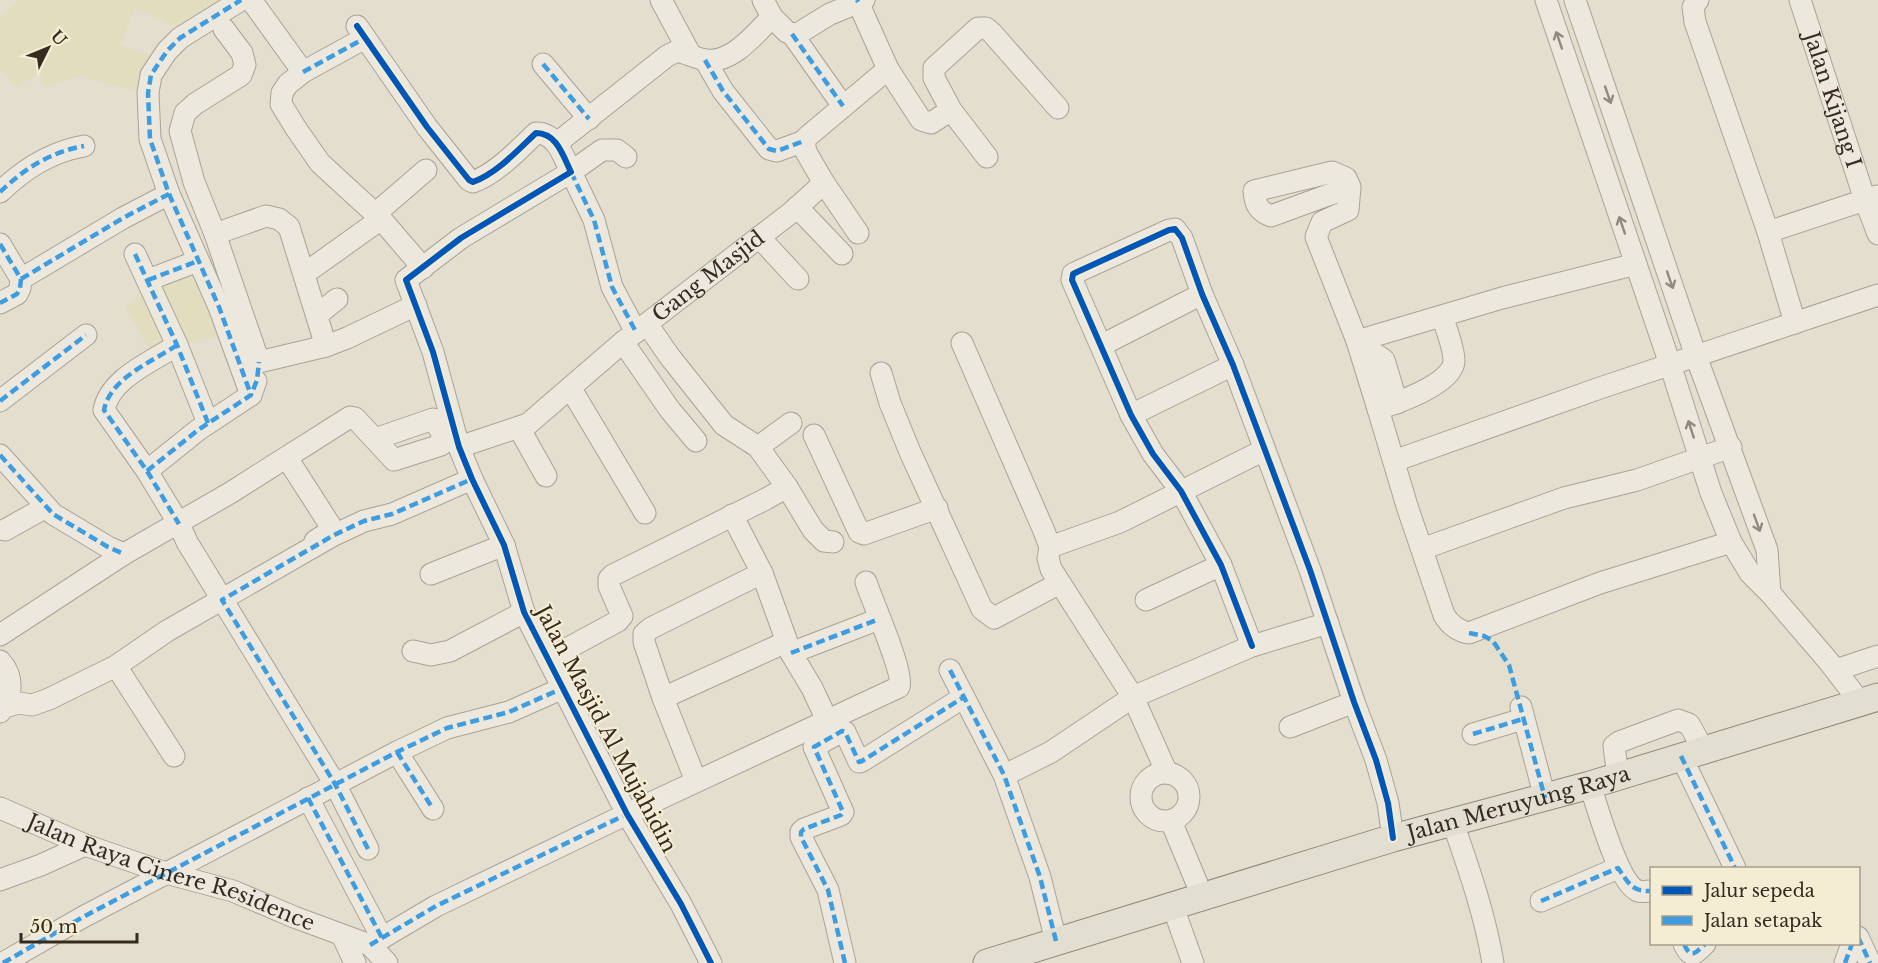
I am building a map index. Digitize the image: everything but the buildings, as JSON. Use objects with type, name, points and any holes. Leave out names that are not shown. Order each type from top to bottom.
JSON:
[{"type":"main road","name":"Jalan Meruyung Raya","points":[[987,963],[1393,838],[1590,785],[1869,700]]},
{"type":"street","points":[[241,0],[180,38],[167,51],[151,75],[148,93],[150,139],[169,194],[219,307],[251,395]]},
{"type":"street","points":[[251,0],[303,72],[361,32],[427,127],[473,182],[480,180],[504,163],[536,133],[544,133],[557,143],[594,220],[612,287],[636,333],[670,410],[696,441]]},
{"type":"street","points":[[661,0],[698,57],[769,149],[777,151],[804,141],[888,69]]},
{"type":"street","points":[[1546,0],[1670,364],[1711,493],[1731,542],[1749,573],[1770,593],[1836,670],[1869,700]]},
{"type":"street","points":[[1575,0],[1696,356],[1767,550],[1770,593]]},
{"type":"street","points":[[1698,0],[1694,7],[1695,22],[1768,232],[1795,323]]},
{"type":"street","name":"Jalan Kijang I","points":[[1800,0],[1871,198],[1878,234]]},
{"type":"street","points":[[792,34],[799,33],[830,14],[860,1],[888,69],[921,120],[931,123],[951,110]]},
{"type":"street","points":[[557,143],[677,51],[698,57],[720,59],[732,53],[767,8],[792,34],[843,106]]},
{"type":"street","points":[[987,157],[951,110],[934,78],[934,68],[978,28],[986,28],[993,33],[1058,108]]},
{"type":"street","points":[[147,471],[208,423],[251,395],[257,380],[259,362],[215,234],[194,182],[180,131],[185,113],[195,104],[241,75],[245,65],[242,53],[224,29]]},
{"type":"street","points":[[543,64],[589,119]]},
{"type":"street","name":"Jalan Masjid Al Mujahidin","points":[[303,72],[288,84],[282,93],[281,104],[320,163],[378,216],[407,279],[433,352],[459,447],[504,545],[524,612],[627,814],[681,904],[711,963]]},
{"type":"street","points":[[804,141],[806,152],[824,183],[858,233]]},
{"type":"street","points":[[0,192],[17,175],[43,159],[66,149],[84,146]]},
{"type":"street","points":[[407,279],[461,238],[571,172],[602,150],[617,150],[626,157]]},
{"type":"street","points":[[304,274],[378,216],[426,170]]},
{"type":"street","name":"Gang Masjid","points":[[459,447],[519,428],[543,413],[636,333],[797,207],[824,183]]},
{"type":"street","points":[[1350,188],[1348,210],[1322,222],[1317,237],[1360,351],[1388,406],[1394,461],[1444,615],[1456,628],[1469,633],[1600,584],[1731,542]]},
{"type":"street","points":[[21,279],[123,218],[169,194]]},
{"type":"street","points":[[1768,232],[1871,198]]},
{"type":"street","points":[[797,207],[842,254]]},
{"type":"street","points":[[215,234],[266,216],[279,219],[290,227],[326,346]]},
{"type":"street","points":[[1252,646],[1221,566],[1180,491],[1153,454],[1131,415],[1072,280],[1073,274],[1168,230],[1175,229],[1182,238],[1202,294],[1233,365],[1289,511],[1376,760],[1393,838]]},
{"type":"street","points":[[759,237],[798,279]]},
{"type":"street","points":[[0,244],[21,279],[17,294],[0,303]]},
{"type":"street","points":[[135,254],[177,345],[208,423]]},
{"type":"street","points":[[148,280],[198,261]]},
{"type":"street","points":[[1360,351],[1442,315],[1636,264]]},
{"type":"street","points":[[1102,345],[1202,294]]},
{"type":"street","points":[[1394,461],[1670,364],[1878,295]]},
{"type":"street","points":[[317,315],[337,299]]},
{"type":"street","points":[[259,362],[326,346],[416,305]]},
{"type":"street","points":[[1388,406],[1440,381],[1449,374],[1454,358],[1442,315]]},
{"type":"street","points":[[636,333],[670,357],[724,425],[758,447],[787,487],[813,530],[824,541],[833,542]]},
{"type":"street","points":[[0,401],[86,335]]},
{"type":"street","points":[[962,343],[1050,547],[1048,558],[1058,584],[1133,697],[1167,773]]},
{"type":"street","points":[[177,345],[125,378],[106,398],[104,410],[147,471],[179,524],[187,542],[335,784],[368,849]]},
{"type":"street","points":[[1131,415],[1233,365]]},
{"type":"street","points":[[881,373],[898,423],[982,609],[994,618],[1058,584]]},
{"type":"street","points":[[571,389],[645,513]]},
{"type":"street","points":[[0,634],[124,554],[179,524],[350,417],[355,418],[375,439]]},
{"type":"street","points":[[758,447],[790,423]]},
{"type":"street","points":[[519,428],[546,476]]},
{"type":"street","points":[[814,435],[859,532],[864,534],[937,508]]},
{"type":"street","points":[[1422,549],[1564,498],[1637,480],[1731,447]]},
{"type":"street","points":[[1050,547],[1120,522],[1264,450]]},
{"type":"street","points":[[0,455],[53,514],[124,554]]},
{"type":"street","points":[[0,661],[8,673],[8,703],[32,705],[49,699],[116,666],[167,631],[331,530],[287,458]]},
{"type":"street","points":[[221,598],[354,526],[378,516],[392,514],[472,479]]},
{"type":"street","points":[[1711,493],[1742,484]]},
{"type":"street","points":[[548,659],[618,621],[622,616],[609,586],[609,579],[613,575],[787,487]]},
{"type":"street","points":[[5,530],[46,507]]},
{"type":"street","points":[[732,515],[762,573],[788,647],[812,688],[827,720]]},
{"type":"street","points":[[431,574],[504,545]]},
{"type":"street","points":[[1146,600],[1221,566]]},
{"type":"street","points":[[696,780],[663,698],[644,642],[644,634],[651,628],[762,573]]},
{"type":"street","points":[[308,798],[365,909],[376,941],[436,906],[696,780],[899,687],[901,679],[893,653],[866,582]]},
{"type":"street","points":[[413,651],[431,655],[450,651],[524,612]]},
{"type":"street","points":[[663,698],[788,647],[879,619]]},
{"type":"street","points":[[1016,770],[1051,752],[1133,697],[1252,646],[1328,623]]},
{"type":"street","points":[[1836,670],[1878,657]]},
{"type":"street","points":[[116,666],[174,756]]},
{"type":"street","points":[[950,670],[1004,775],[1040,877],[1056,941]]},
{"type":"street","points":[[3,963],[166,873],[397,752],[447,729],[508,712],[564,688]]},
{"type":"street","points":[[845,963],[828,890],[801,837],[801,832],[841,815],[843,812],[814,747],[842,731],[845,732],[859,762],[862,761],[964,697]]},
{"type":"street","points":[[1290,727],[1354,702]]},
{"type":"street","points":[[1473,734],[1522,713],[1545,798]]},
{"type":"street","points":[[1618,776],[1614,746],[1619,742],[1678,720],[1689,724],[1692,753],[1735,867]]},
{"type":"street","points":[[397,752],[433,809]]},
{"type":"street","points":[[1167,773],[1176,776],[1184,782],[1188,790],[1189,800],[1186,809],[1172,821],[1153,818],[1142,804],[1143,786],[1149,778],[1157,774],[1167,773]]},
{"type":"street","points":[[1590,785],[1618,868],[1634,888],[1639,891],[1650,891]]},
{"type":"street","name":"Jalan Raya Cinere Residence","points":[[0,807],[85,845],[166,873],[233,891],[342,935],[376,941],[387,963]]},
{"type":"street","points":[[1172,821],[1203,898]]},
{"type":"street","points":[[1453,823],[1489,939],[1492,963]]},
{"type":"street","points":[[0,880],[85,845]]},
{"type":"street","points":[[1541,901],[1618,868]]},
{"type":"street","points":[[1173,907],[1193,963]]},
{"type":"street","name":"Jalan Raya Cinere Residence","points":[[342,935],[355,963]]},
{"type":"street","points":[[1860,941],[1870,963]]},
{"type":"street","points":[[1685,945],[1690,953],[1695,953],[1704,945]]},
{"type":"street","points":[[1845,963],[1852,945]]},
{"type":"shaded area","points":[[19,0],[226,0],[228,4],[177,27],[135,9],[119,45],[167,61],[158,96],[80,76],[45,86],[40,74],[15,86],[0,69],[0,17]]},
{"type":"shaded area","points":[[212,250],[249,329],[151,351],[125,306]]},
{"type":"marked path","points":[[21,279],[123,218],[169,194],[150,139],[148,93],[151,75],[167,51],[180,38],[241,0]]},
{"type":"marked path","points":[[792,34],[843,106]]},
{"type":"marked path","points":[[303,72],[365,38]]},
{"type":"marked path","points":[[705,60],[723,91],[769,149],[777,151],[804,141]]},
{"type":"marked path","points":[[543,64],[589,119]]},
{"type":"marked path","points":[[0,192],[38,163],[60,152],[84,146]]},
{"type":"marked path","points":[[571,172],[594,220],[612,287],[636,332]]},
{"type":"marked path","points":[[169,194],[219,307],[251,395]]},
{"type":"marked path","points":[[0,244],[21,279],[17,294],[0,303]]},
{"type":"marked path","points":[[135,254],[177,345],[208,423]]},
{"type":"marked path","points":[[148,280],[198,261]]},
{"type":"marked path","points":[[0,401],[86,335]]},
{"type":"marked path","points":[[177,345],[123,380],[114,389],[104,410],[147,471],[179,524]]},
{"type":"marked path","points":[[147,471],[198,430],[251,395],[257,380],[259,362]]},
{"type":"marked path","points":[[0,455],[53,514],[124,554]]},
{"type":"marked path","points":[[368,849],[335,784],[222,600],[334,535],[364,521],[392,514],[472,479]]},
{"type":"marked path","points":[[791,653],[879,619]]},
{"type":"marked path","points":[[1469,633],[1484,636],[1493,641],[1509,665],[1545,798]]},
{"type":"marked path","points":[[950,670],[1004,775],[1040,877],[1056,941]]},
{"type":"marked path","points":[[3,963],[83,917],[397,752],[447,728],[509,712],[563,688]]},
{"type":"marked path","points":[[845,963],[828,890],[801,837],[804,829],[841,815],[843,812],[814,747],[842,731],[845,732],[859,762],[964,697]]},
{"type":"marked path","points":[[1473,734],[1523,719]]},
{"type":"marked path","points":[[397,752],[433,809]]},
{"type":"marked path","points":[[1681,756],[1735,867]]},
{"type":"marked path","points":[[308,798],[382,938]]},
{"type":"marked path","points":[[370,945],[436,906],[627,814]]},
{"type":"marked path","points":[[1541,901],[1618,868],[1635,888],[1650,891]]},
{"type":"marked path","points":[[1860,941],[1870,963]]},
{"type":"marked path","points":[[1685,945],[1691,953],[1704,945]]},
{"type":"marked path","points":[[1845,963],[1852,945]]},
{"type":"cycle path","points":[[357,26],[427,127],[469,180],[473,182],[490,173],[536,133],[543,134],[554,141],[571,172],[461,238],[406,280],[433,352],[459,447],[504,545],[524,612],[627,814],[681,904],[711,963]]},
{"type":"cycle path","points":[[1252,646],[1221,565],[1181,491],[1153,454],[1131,415],[1072,280],[1073,274],[1169,230],[1175,229],[1182,238],[1202,294],[1233,365],[1310,570],[1376,760],[1388,803],[1393,838]]}]
